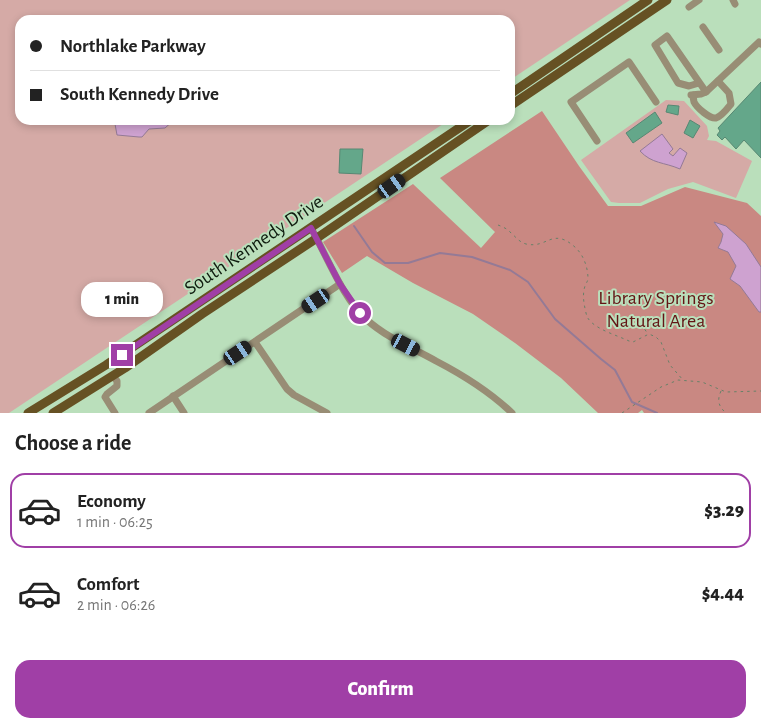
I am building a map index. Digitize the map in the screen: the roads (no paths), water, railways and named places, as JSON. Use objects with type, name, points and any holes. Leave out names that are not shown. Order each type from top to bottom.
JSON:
[{"type":"main road","points":[[515,91],[648,0]]},
{"type":"main road","points":[[515,103],[667,0]]},
{"type":"main road","name":"South Kennedy Drive","points":[[28,413],[106,365],[464,125]]},
{"type":"main road","name":"South Kennedy Drive","points":[[53,413],[113,376],[482,125]]},
{"type":"street","points":[[689,7],[699,0]]},
{"type":"street","points":[[703,27],[719,50]]},
{"type":"street","points":[[699,83],[688,86],[678,83],[655,45],[667,36],[706,92]]},
{"type":"street","points":[[718,81],[729,93],[731,104],[718,117],[713,118],[696,106],[692,95],[706,92],[759,42],[761,44]]},
{"type":"street","points":[[597,141],[571,102],[630,62],[656,102]]},
{"type":"street","points":[[311,228],[340,284],[360,313],[391,337],[459,373],[502,403],[512,413]]},
{"type":"street","points":[[149,413],[340,284]]},
{"type":"street","points":[[255,342],[287,389],[294,395],[327,413]]},
{"type":"street","points":[[113,376],[117,381],[117,386],[106,397],[115,413]]},
{"type":"street","points":[[173,396],[184,413]]},
{"type":"waterway","points":[[354,226],[372,252],[385,263],[408,263],[440,253],[472,257],[510,270],[528,282],[555,319],[615,370],[632,402],[657,413]]},
{"type":"park label","name":"Library Springs Natural Area","points":[[656,310]]}]
